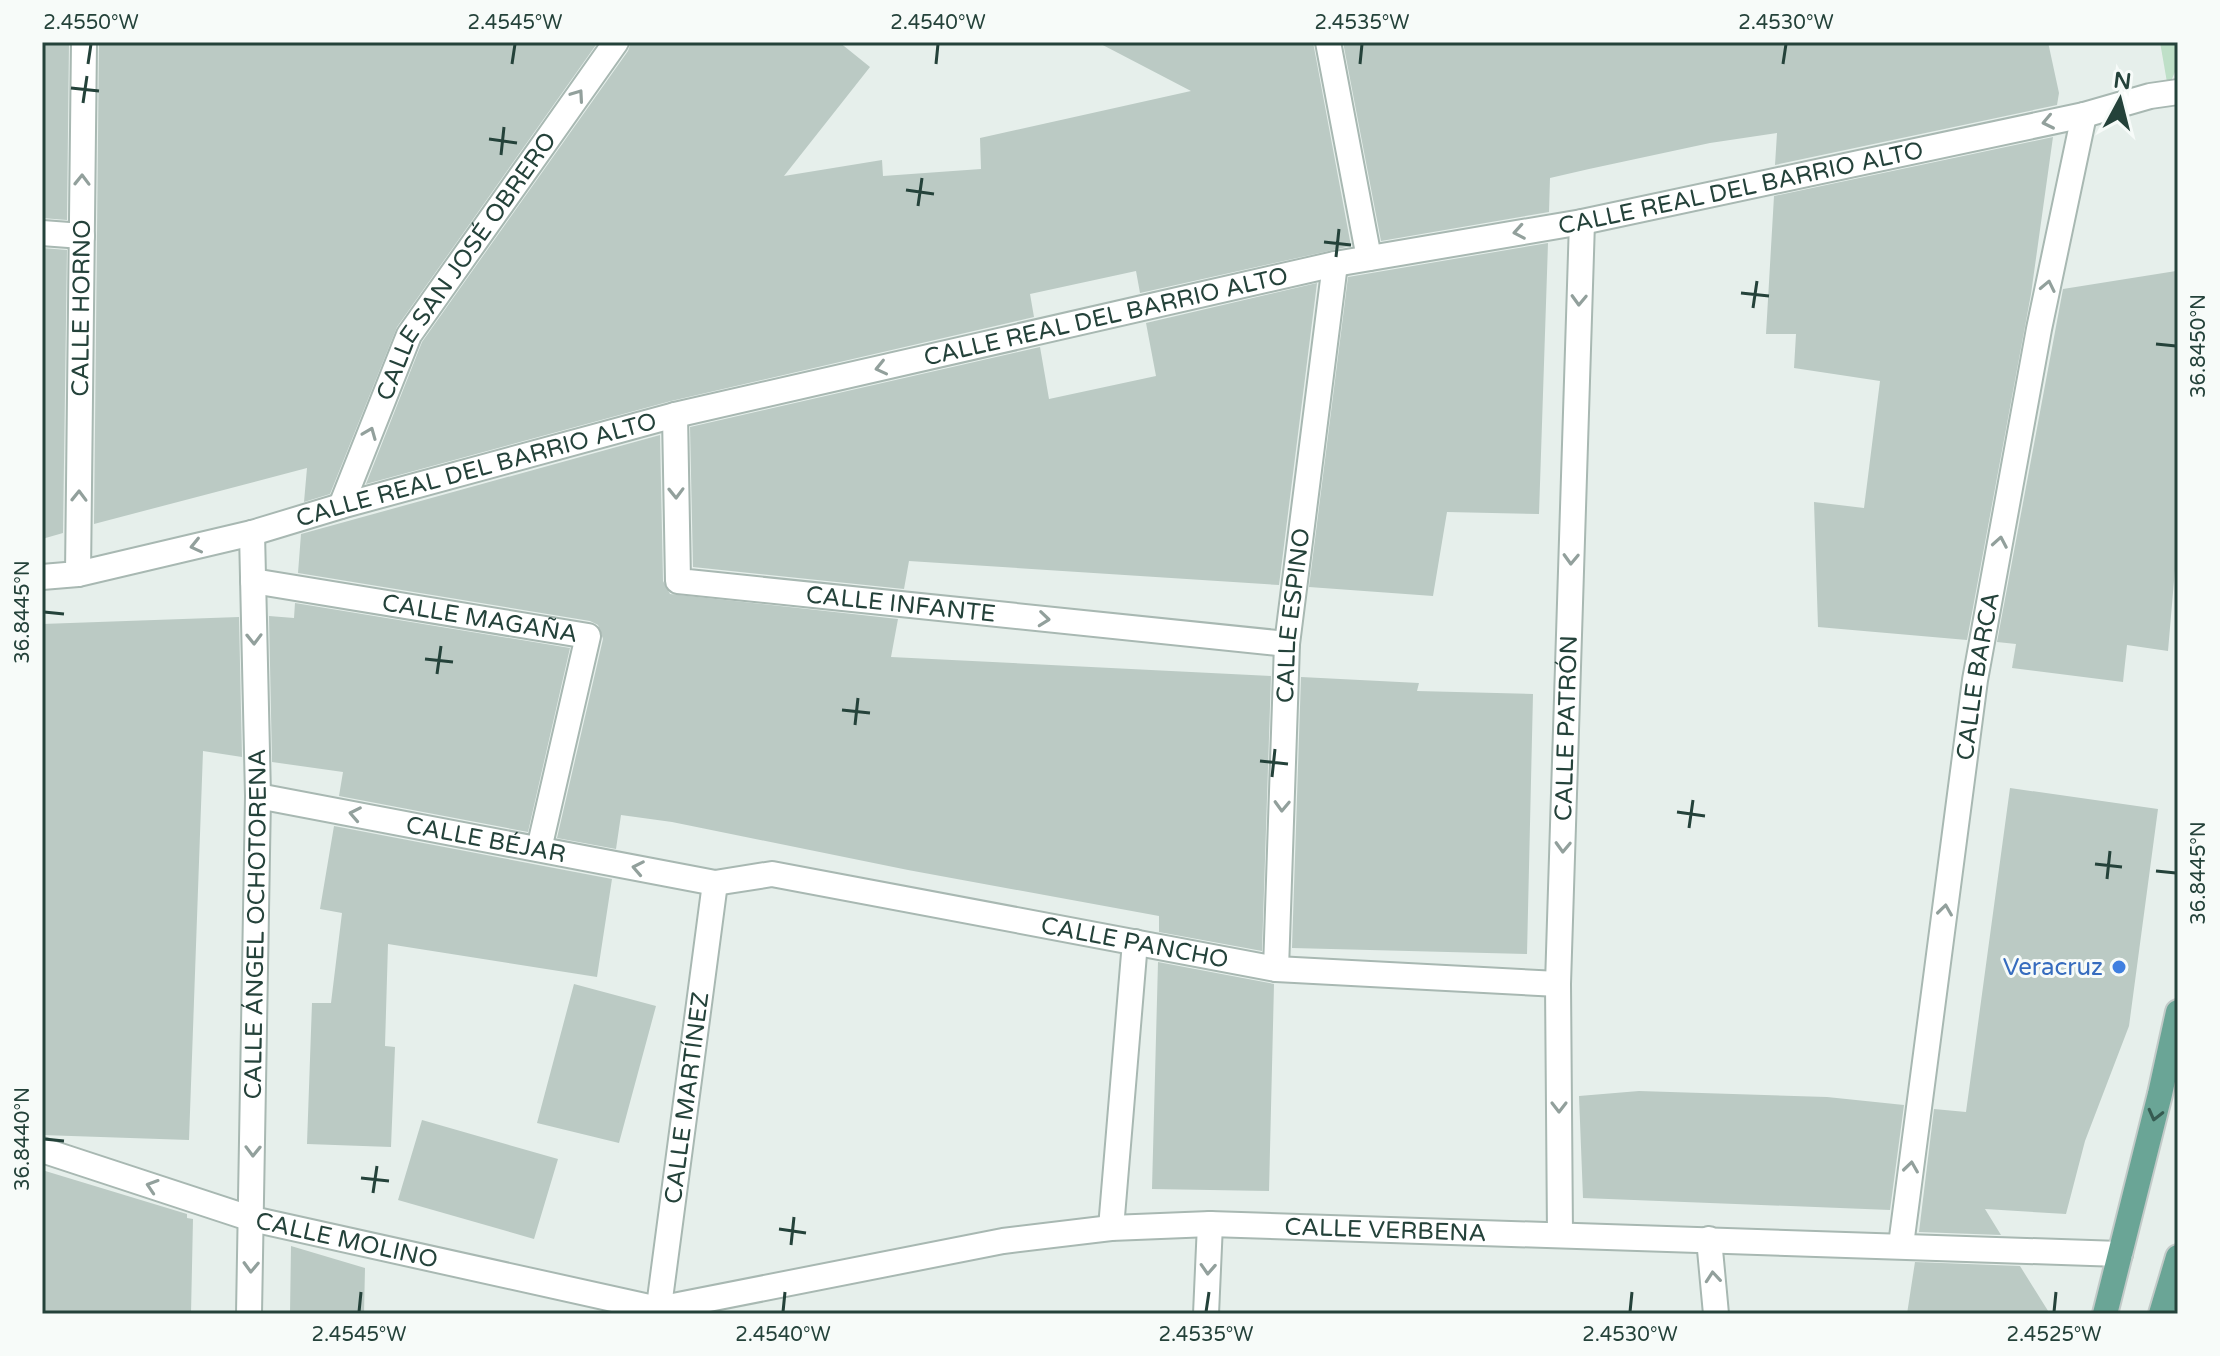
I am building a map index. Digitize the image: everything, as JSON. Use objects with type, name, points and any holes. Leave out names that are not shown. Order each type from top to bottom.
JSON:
[{"type":"main road","points":[[2105,1314],[2178,1012]]},
{"type":"main road","points":[[2161,1314],[2178,1257]]},
{"type":"street","name":"CALLE HORNO","points":[[78,574],[84,42]]},
{"type":"street","name":"CALLE SAN JOSÉ OBRERO","points":[[341,506],[409,335],[616,42]]},
{"type":"street","points":[[1328,42],[1369,258]]},
{"type":"street","name":"CALLE REAL DEL BARRIO ALTO","points":[[42,577],[78,574],[252,533],[675,415],[1335,264],[1582,222],[2084,115],[2150,96],[2178,92]]},
{"type":"street","name":"CALLE BARCA","points":[[1901,1245],[1975,680],[2039,329],[2084,115]]},
{"type":"street","name":"CALLE PATRÓN","points":[[1560,1234],[1558,984],[1582,222]]},
{"type":"street","points":[[42,233],[82,236]]},
{"type":"street","name":"CALLE ESPINO","points":[[1276,969],[1287,644],[1335,264]]},
{"type":"street","name":"CALLE INFANTE","points":[[675,415],[678,581],[1287,644]]},
{"type":"street","name":"CALLE ÁNGEL OCHOTORENA","points":[[249,1314],[258,796],[252,533]]},
{"type":"street","name":"CALLE MAGAÑA","points":[[253,581],[588,636],[539,849]]},
{"type":"street","name":"CALLE BÉJAR","points":[[258,796],[715,883]]},
{"type":"street","name":"CALLE PANCHO","points":[[715,883],[772,874],[1276,969],[1558,984]]},
{"type":"street","name":"CALLE MARTÍNEZ","points":[[658,1312],[715,883]]},
{"type":"street","points":[[1111,1228],[1135,942]]},
{"type":"street","name":"CALLE MOLINO","points":[[42,1150],[252,1219],[658,1312]]},
{"type":"street","points":[[1206,1314],[1210,1224]]},
{"type":"street","name":"CALLE VERBENA","points":[[658,1312],[1003,1241],[1111,1228],[1210,1224],[2120,1254]]},
{"type":"street","points":[[1709,1239],[1716,1314]]},
{"type":"green space","points":[[2160,42],[2178,42],[2178,65],[2168,88]]},
{"type":"building","points":[[42,42],[69,42],[67,220],[42,218]]},
{"type":"building","points":[[99,42],[598,42],[397,327],[330,494],[304,502],[307,468],[94,524]]},
{"type":"building","points":[[631,42],[839,42],[870,67],[784,176],[882,160],[883,176],[981,169],[980,138],[1191,91],[1097,42],[1313,42],[1351,246],[1140,293],[1136,271],[1030,294],[1034,317],[671,401],[366,484],[422,342],[628,51]]},
{"type":"building","points":[[1343,42],[2048,42],[2059,93],[2057,105],[1775,165],[1777,133],[1710,143],[1589,169],[1550,178],[1549,212],[1381,241]]},
{"type":"building","points":[[2053,137],[2031,294],[1967,640],[1818,627],[1814,502],[1864,508],[1880,381],[1794,368],[1796,334],[1766,334],[1774,196]]},
{"type":"building","points":[[1548,243],[1539,514],[1447,512],[1433,596],[1309,587],[1348,277]]},
{"type":"building","points":[[42,248],[67,250],[63,533],[42,539]]},
{"type":"building","points":[[2176,271],[2178,534],[2168,651],[2127,645],[2123,682],[2012,668],[2016,644],[1997,642],[2063,289]]},
{"type":"building","points":[[1317,283],[1279,585],[909,561],[904,589],[693,567],[690,427],[1040,347],[1049,399],[1156,376],[1146,323]]},
{"type":"building","points":[[660,435],[663,581],[670,594],[898,619],[891,657],[1271,676],[1262,951],[1159,932],[1159,916],[908,870],[672,822],[621,815],[616,849],[557,838],[603,639],[598,625],[590,621],[298,573],[301,534]]},
{"type":"building","points":[[295,603],[570,648],[528,832],[339,796],[343,772],[272,762],[269,616],[294,618]]},
{"type":"building","points":[[239,617],[242,757],[203,751],[189,1140],[42,1135],[42,624]]},
{"type":"building","points":[[1301,677],[1419,683],[1417,691],[1533,694],[1527,954],[1292,948]]},
{"type":"building","points":[[2010,788],[2158,809],[2129,1026],[2085,1141],[2066,1214],[1985,1209],[2001,1235],[1919,1232],[1934,1109],[1966,1112]]},
{"type":"building","points":[[334,826],[612,879],[597,977],[388,944],[385,1046],[395,1047],[391,1147],[307,1144],[312,1003],[331,1003],[342,913],[320,909]]},
{"type":"building","points":[[1158,962],[1274,984],[1269,1191],[1152,1189]]},
{"type":"building","points":[[574,984],[656,1006],[619,1143],[537,1123]]},
{"type":"building","points":[[1639,1091],[1827,1097],[1904,1105],[1890,1210],[1583,1198],[1579,1096]]},
{"type":"building","points":[[422,1120],[558,1159],[534,1239],[398,1200]]},
{"type":"building","points":[[42,1170],[187,1214],[187,1218],[193,1219],[191,1314],[42,1314]]},
{"type":"building","points":[[291,1246],[365,1268],[364,1314],[290,1314]]},
{"type":"building","points":[[1915,1262],[2020,1266],[2050,1314],[1907,1314]]},
{"type":"place","name":"Veracruz","points":[[2119,967]]}]
